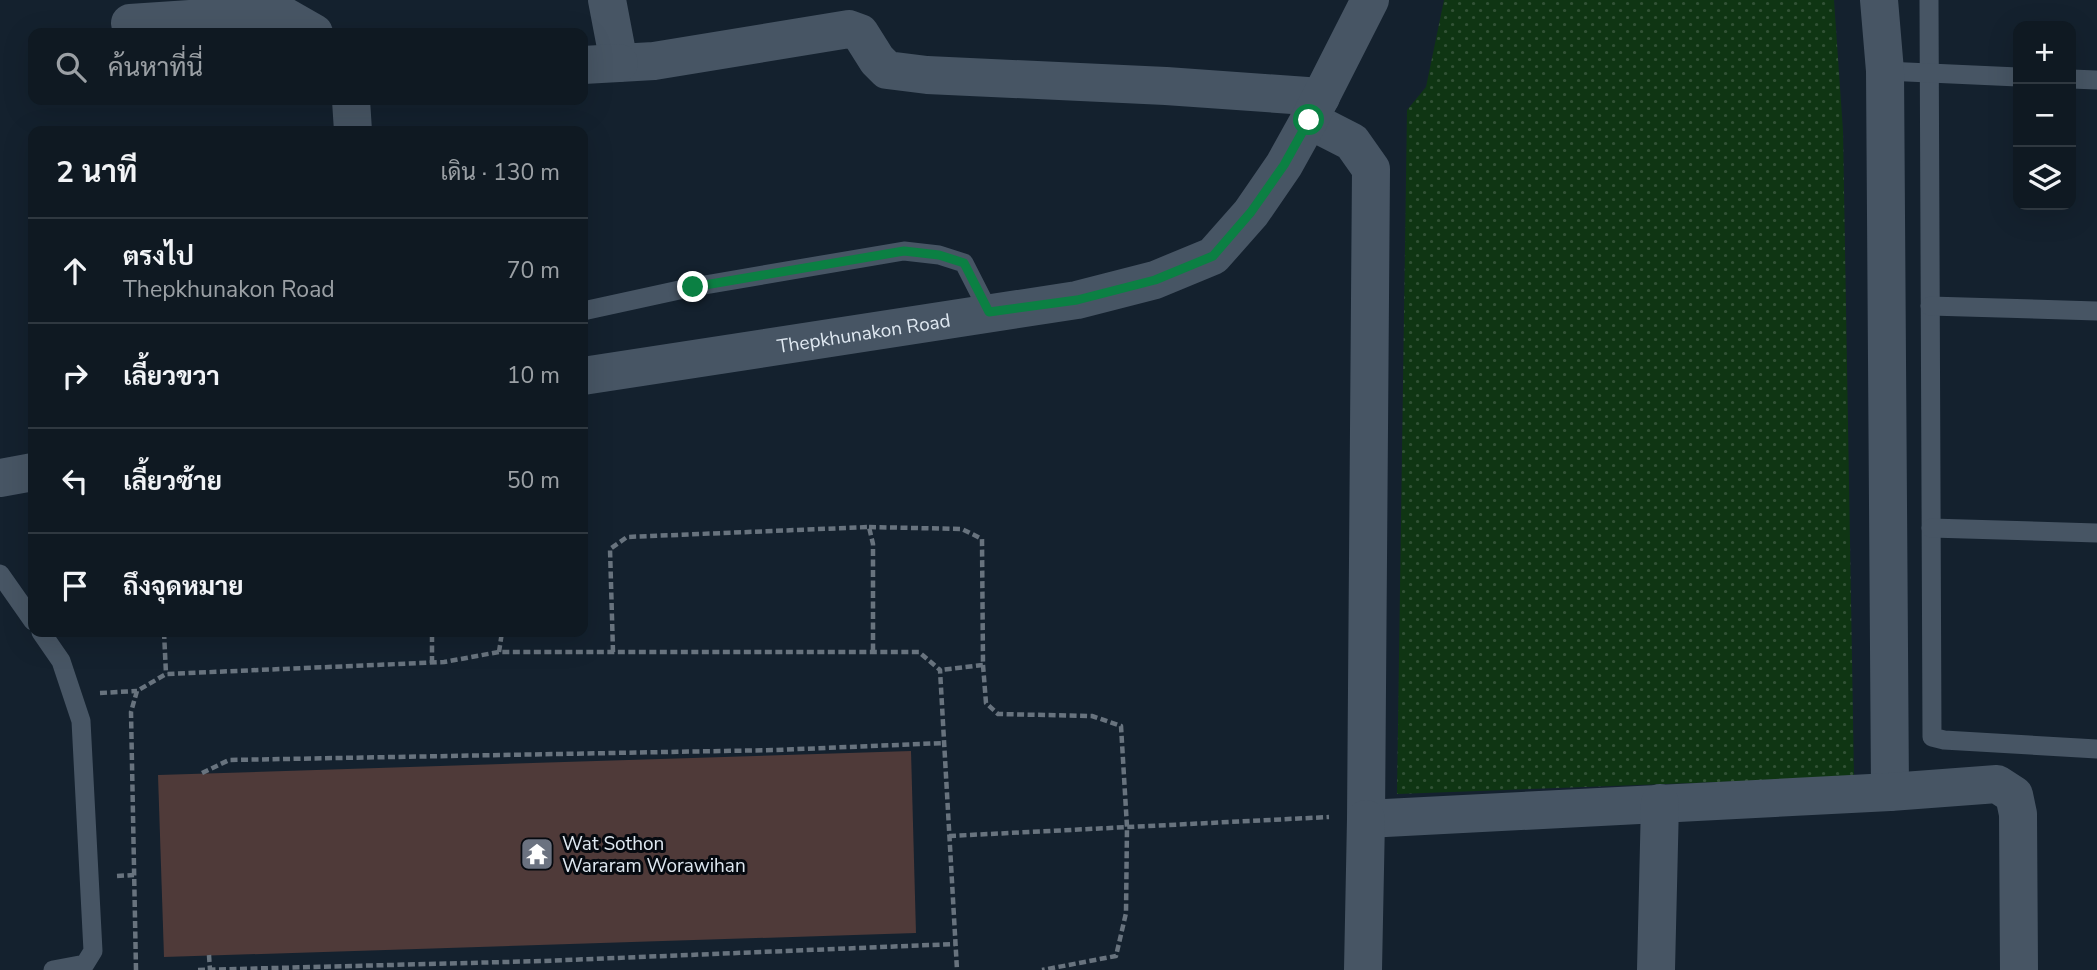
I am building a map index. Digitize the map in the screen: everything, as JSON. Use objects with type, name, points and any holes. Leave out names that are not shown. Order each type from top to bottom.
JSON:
[{"type":"street","points":[[607,0],[601,64],[654,61],[849,29],[860,33],[877,60],[887,70],[927,75],[1166,86],[1315,109],[1353,142],[1371,169],[1363,970]]},
{"type":"street","name":"Thepkhunakon Road","points":[[588,375],[1077,300],[1155,280],[1213,256],[1251,212],[1284,165],[1370,0]]},
{"type":"street","points":[[1879,0],[1885,71],[1890,792]]},
{"type":"street","points":[[130,23],[279,13],[303,19]]},
{"type":"street","points":[[351,105],[353,126]]},
{"type":"street","points":[[0,478],[28,473]]},
{"type":"street","points":[[1366,817],[1890,792],[1997,784],[2014,795],[2018,814],[2019,970]]},
{"type":"street","points":[[1656,970],[1660,803]]},
{"type":"lane","points":[[1929,0],[1932,737],[1944,740],[2097,749]]},
{"type":"lane","points":[[1885,71],[2013,76]]},
{"type":"lane","points":[[2076,79],[2097,79]]},
{"type":"lane","points":[[588,310],[693,287],[904,251],[939,255],[964,263],[989,312]]},
{"type":"lane","points":[[1930,306],[2097,311]]},
{"type":"lane","points":[[1931,528],[2097,533]]},
{"type":"lane","points":[[0,575],[28,614]]},
{"type":"lane","points":[[44,637],[61,661],[81,720],[93,951],[85,964],[53,970]]},
{"type":"path","points":[[613,652],[610,549],[627,537],[869,527],[962,528],[982,539],[986,703],[998,714],[1092,716],[1121,726],[1127,827],[1126,913],[1116,956],[1042,970]]},
{"type":"path","points":[[869,527],[873,544],[873,652]]},
{"type":"path","points":[[164,637],[166,674]]},
{"type":"path","points":[[432,637],[432,663]]},
{"type":"path","points":[[499,652],[501,637]]},
{"type":"path","points":[[73,695],[137,691],[166,674],[432,663],[499,652],[919,652],[940,670],[957,970]]},
{"type":"path","points":[[940,670],[983,665]]},
{"type":"path","points":[[136,970],[131,712],[137,691]]},
{"type":"path","points":[[202,773],[229,760],[762,750],[944,743]]},
{"type":"path","points":[[949,836],[1366,817]]},
{"type":"path","points":[[198,970],[544,961],[956,944]]},
{"type":"path","points":[[209,955],[210,970]]},
{"type":"path","points":[[544,961],[544,970]]},
{"type":"green space","points":[[1444,0],[1834,0],[1843,131],[1854,777],[1397,794],[1407,110],[1426,87]]},
{"type":"building","name":"Wat Sothon Wararam Worawihan","points":[[911,751],[916,933],[164,957],[158,775]]},
{"type":"place","name":"Wat Sothon Wararam Worawihan","points":[[537,854]]},
{"type":"route","points":[[693,287],[904,251],[939,255],[964,263],[989,312],[1077,300],[1155,280],[1213,256],[1251,212],[1284,165],[1309,120]]}]
